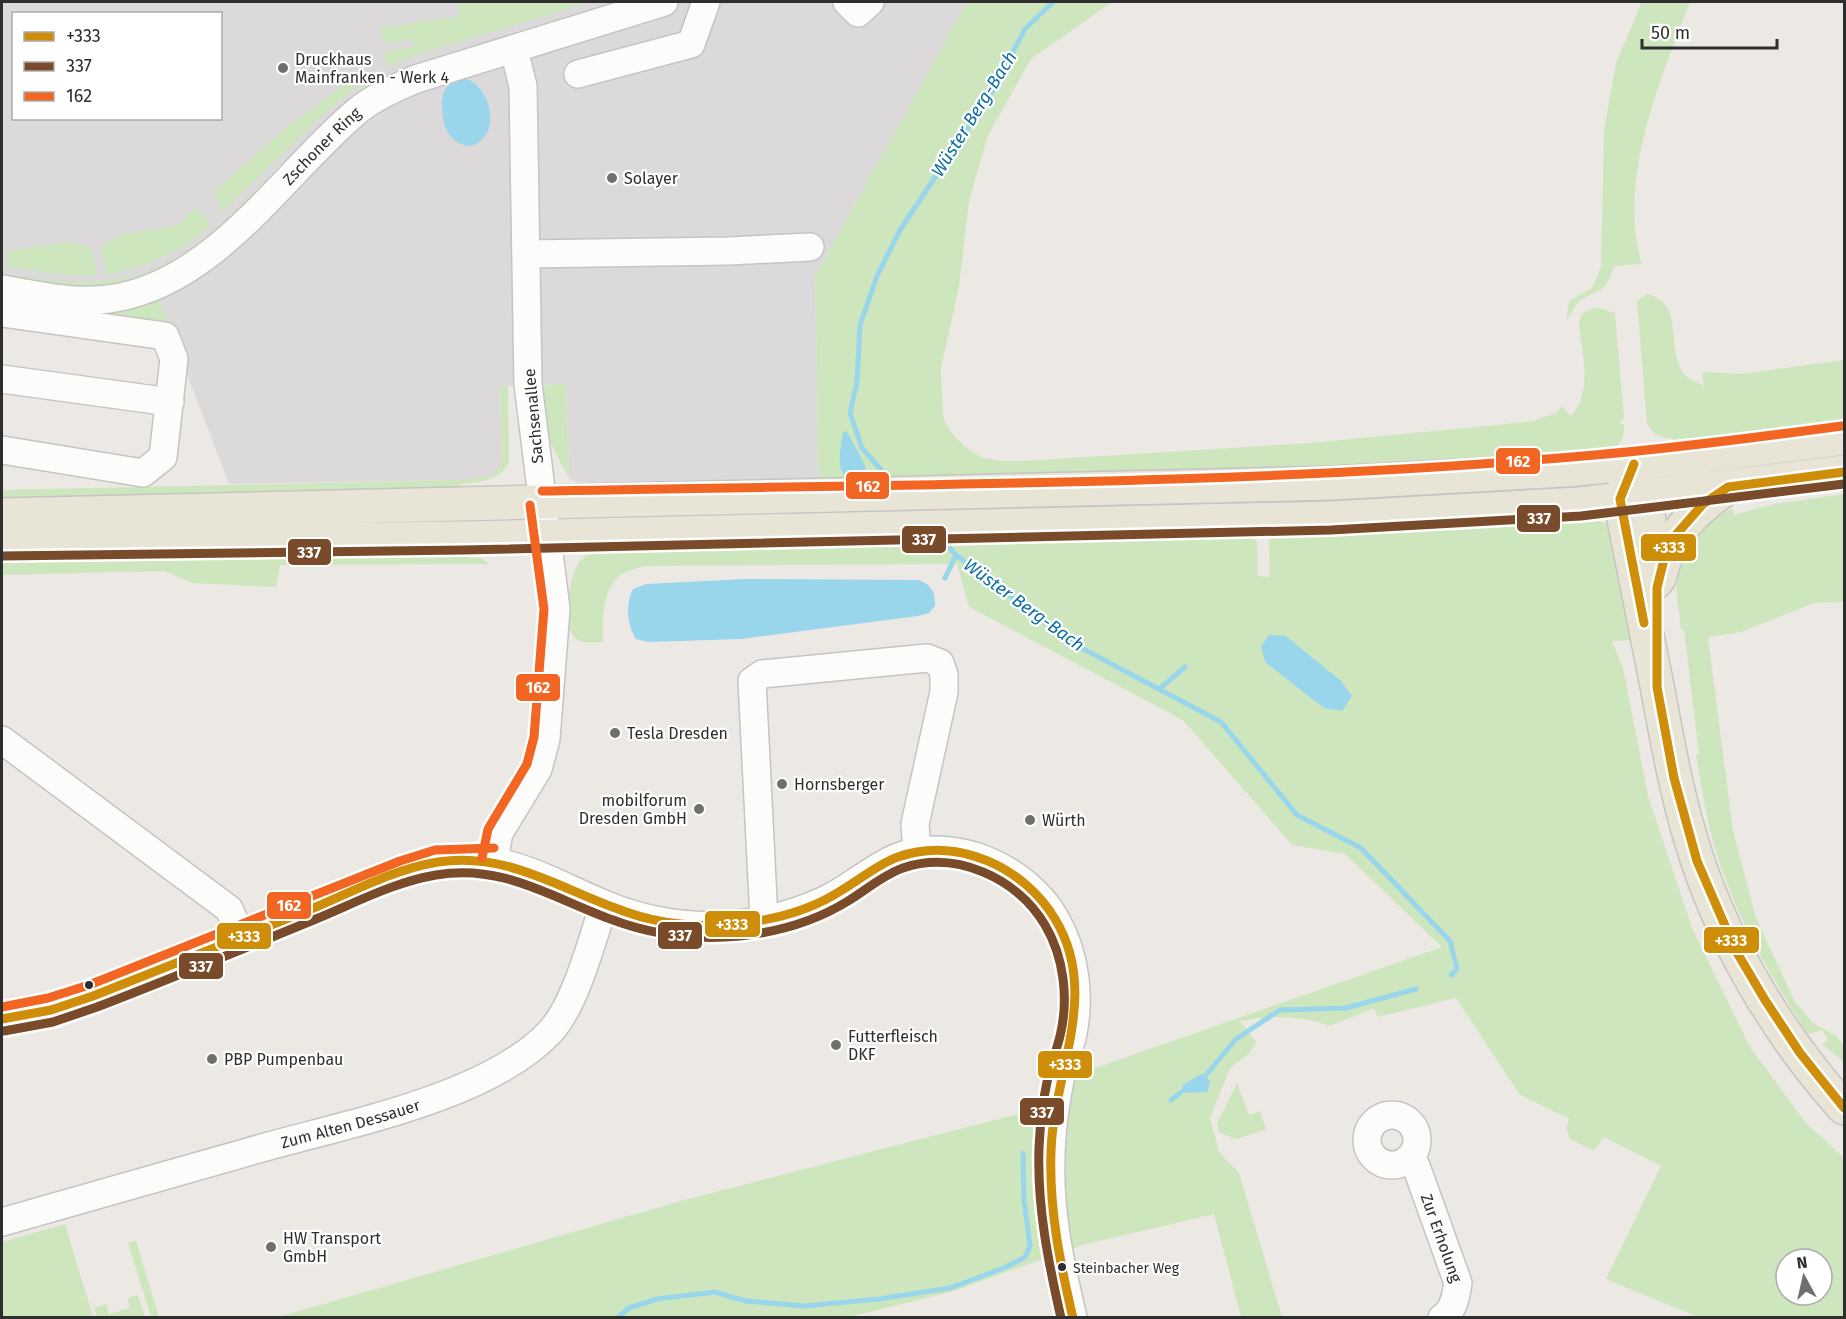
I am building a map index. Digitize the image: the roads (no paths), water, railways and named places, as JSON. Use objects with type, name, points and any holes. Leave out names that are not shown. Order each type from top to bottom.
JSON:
[{"type":"main road","points":[[2,515],[871,496],[1332,483],[1554,471],[1634,464],[1845,438]]},
{"type":"main road","points":[[1634,464],[1633,497],[1657,687],[1674,778],[1710,895],[1736,951],[1765,1000],[1810,1067],[1845,1108]]},
{"type":"main road","points":[[2,544],[998,527],[1342,517],[1478,511],[1728,487],[1845,472]]},
{"type":"main road","points":[[1656,588],[1665,555],[1674,537],[1704,504],[1728,487]]},
{"type":"main road","points":[[1633,497],[1656,588],[1657,687]]},
{"type":"street","name":"Zschoner Ring","points":[[2,289],[63,299],[114,298],[170,280],[214,250],[357,112],[385,92],[416,79],[664,2]]},
{"type":"street","points":[[578,74],[691,44],[706,2]]},
{"type":"street","points":[[847,2],[858,13],[870,2]]},
{"type":"street","name":"Sachsenallee","points":[[494,860],[500,833],[538,768],[546,739],[556,609],[528,384],[523,86],[514,50]]},
{"type":"street","points":[[526,254],[718,252],[810,247]]},
{"type":"street","points":[[2,313],[165,336],[174,359],[163,457],[143,473],[2,450]]},
{"type":"street","points":[[2,379],[170,402]]},
{"type":"street","points":[[764,920],[752,681],[762,674],[927,658],[940,663],[944,675],[944,692],[915,824],[917,852]]},
{"type":"street","points":[[2,740],[229,909],[241,936]]},
{"type":"street","points":[[2,1019],[51,1011],[93,996],[241,936],[436,862],[494,860],[530,870],[604,904],[641,916],[682,925],[722,926],[764,920],[823,901],[883,865],[917,852],[945,849],[974,856],[1000,866],[1037,893],[1055,919],[1066,942],[1074,969],[1077,999],[1073,1035],[1058,1089],[1050,1161],[1058,1251],[1073,1317]]},
{"type":"street","name":"Zum Alten Dessauer","points":[[2,1222],[398,1109],[476,1082],[502,1069],[525,1055],[550,1032],[567,1007],[604,904]]},
{"type":"street","name":"Zur Erholung","points":[[1408,1159],[1416,1166],[1458,1283],[1455,1301],[1446,1316],[1442,1317]]},
{"type":"water","points":[[461,78],[470,80],[477,86],[483,93],[490,111],[489,129],[485,136],[479,142],[465,146],[453,139],[449,133],[443,119],[442,106],[446,89]]},
{"type":"water","points":[[847,431],[866,467],[864,474],[858,478],[845,477],[842,472],[840,456],[843,432]]},
{"type":"water","points":[[745,579],[919,580],[932,590],[935,606],[929,613],[918,616],[740,639],[649,642],[636,639],[629,621],[628,608],[633,589],[646,584]]},
{"type":"water","points":[[1269,635],[1286,636],[1341,681],[1352,696],[1342,711],[1324,708],[1265,662],[1261,646]]},
{"type":"water","points":[[1201,1074],[1206,1075],[1210,1082],[1207,1092],[1180,1093],[1183,1085]]},
{"type":"waterway","name":"Wüster Berg-Bach","points":[[891,481],[862,448],[850,413],[857,382],[860,325],[877,276],[900,230],[995,87],[1025,29],[1053,2]]},
{"type":"waterway","name":"Wüster Berg-Bach","points":[[941,538],[956,555],[1072,643],[1221,722],[1297,815],[1361,848],[1450,941],[1457,969],[1451,975]]},
{"type":"waterway","points":[[945,578],[956,555]]},
{"type":"waterway","points":[[1159,689],[1185,667]]},
{"type":"waterway","name":"Wüster Berg-Bach","points":[[1206,1075],[1236,1039],[1280,1010],[1346,1008],[1416,989]]},
{"type":"waterway","points":[[1171,1100],[1180,1093]]},
{"type":"waterway","name":"Wüster Berg-Bach","points":[[617,1318],[629,1308],[657,1299],[715,1292],[746,1301],[804,1306],[879,1299],[950,1288],[1004,1268],[1025,1257],[1030,1246],[1024,1200],[1023,1153]]},
{"type":"place","name":"Druckhaus Mainfranken - Werk 4","points":[[283,68]]},
{"type":"place","name":"Solayer","points":[[612,178]]},
{"type":"place","name":"Tesla Dresden","points":[[615,733]]},
{"type":"place","name":"Hornsberger","points":[[782,784]]},
{"type":"place","name":"mobilforum Dresden GmbH","points":[[699,809]]},
{"type":"place","name":"Würth","points":[[1030,820]]},
{"type":"place","name":"Futterfleisch DKF","points":[[836,1045]]},
{"type":"place","name":"PBP Pumpenbau","points":[[212,1059]]},
{"type":"place","name":"HW Transport GmbH","points":[[271,1247]]},
{"type":"place","name":"Steinbacher Weg","points":[[1062,1267]]}]
